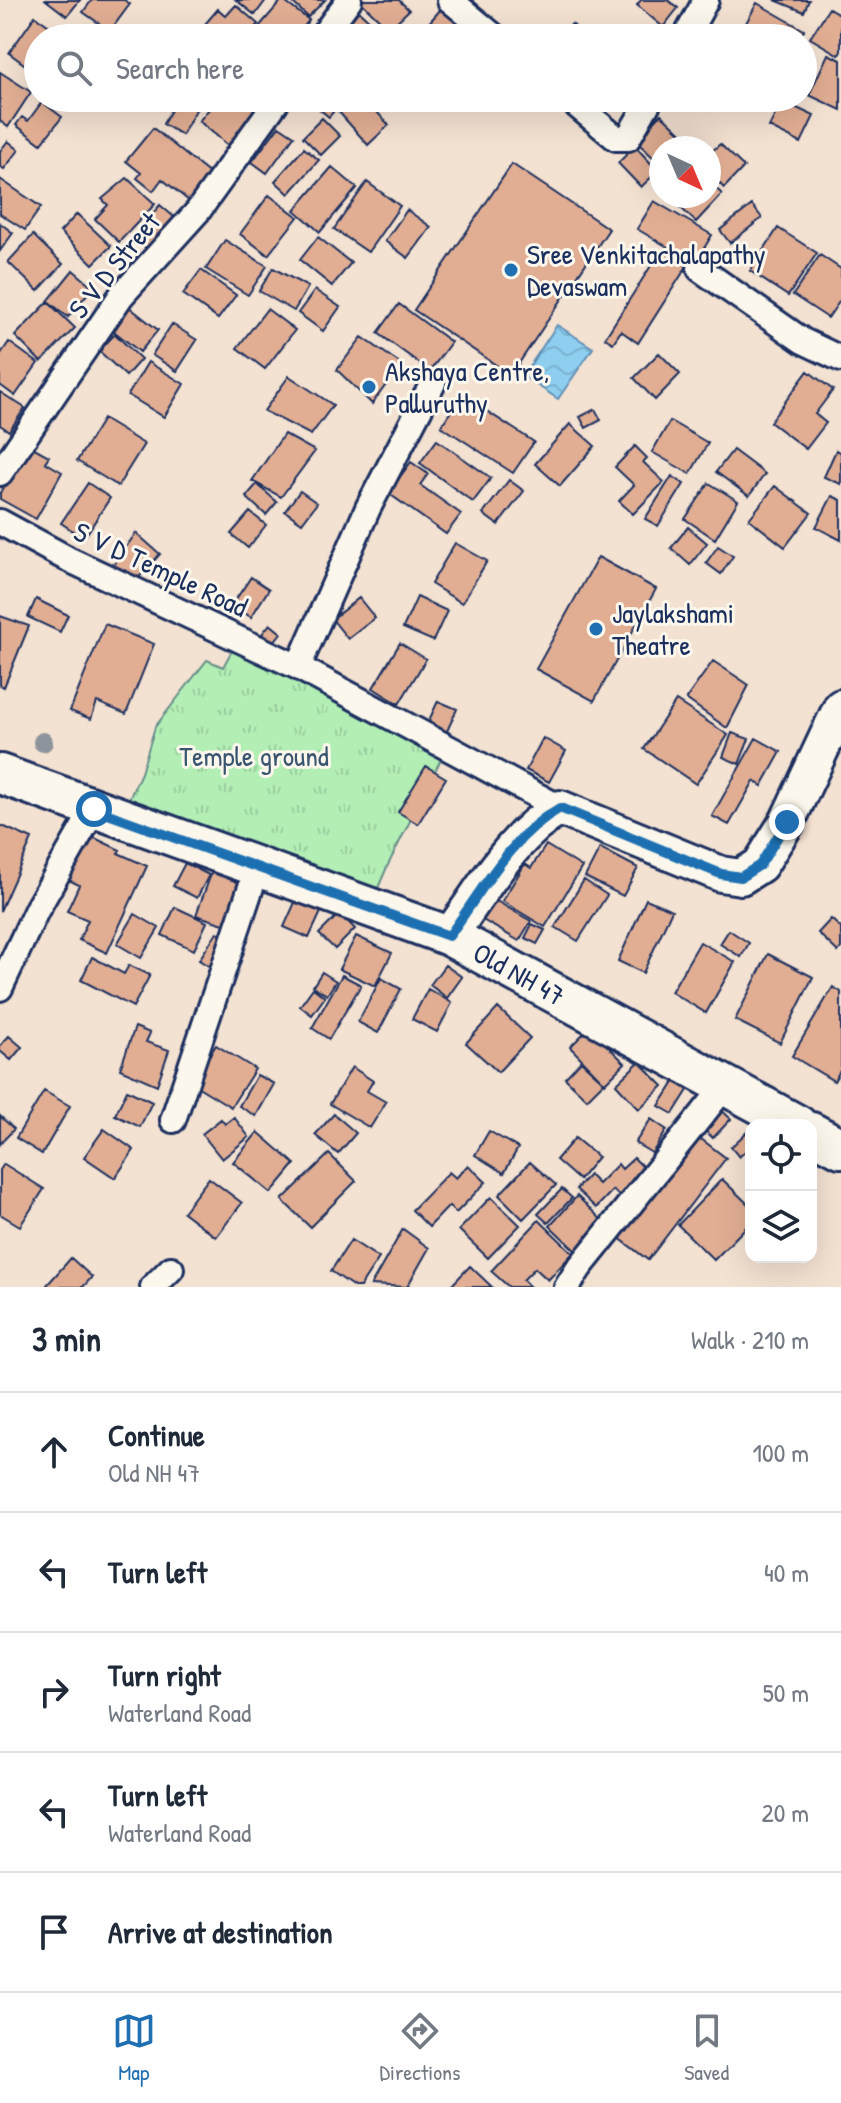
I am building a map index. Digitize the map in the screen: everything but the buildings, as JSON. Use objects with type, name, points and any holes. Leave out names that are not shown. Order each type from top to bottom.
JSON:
[{"type":"main road","points":[[449,936],[519,840],[539,820],[560,808],[721,874],[741,877],[760,865],[787,822],[841,707]]},
{"type":"main road","name":"Old NH 47","points":[[0,774],[449,936],[787,1119]]},
{"type":"main road","points":[[817,1135],[841,1148]]},
{"type":"street","points":[[331,24],[349,0]]},
{"type":"street","points":[[450,0],[479,24]]},
{"type":"street","points":[[693,24],[706,0]]},
{"type":"street","name":"S V D Street","points":[[0,473],[121,296],[198,211],[269,112]]},
{"type":"street","points":[[585,112],[616,138],[628,138],[643,112]]},
{"type":"street","points":[[700,269],[803,341],[841,359]]},
{"type":"street","points":[[298,667],[368,508],[433,383]]},
{"type":"street","name":"S V D Temple Road","points":[[0,522],[68,559],[298,667],[560,808]]},
{"type":"street","points":[[0,988],[37,909],[94,809]]},
{"type":"street","points":[[173,1120],[257,869]]},
{"type":"street","points":[[567,1287],[725,1086]]},
{"type":"street","points":[[153,1287],[171,1269]]},
{"type":"green space","name":"Temple ground","points":[[235,645],[450,741],[372,902],[124,810],[141,773],[155,727],[207,660],[223,667]]},
{"type":"water","points":[[557,325],[593,348],[558,399],[523,376]]},
{"type":"place","name":"Sree Venkitachalapathy Devaswam","points":[[511,270]]},
{"type":"place","name":"Akshaya Centre, Palluruthy","points":[[369,387]]},
{"type":"place","name":"Jaylakshami Theatre","points":[[596,629]]},
{"type":"route","points":[[94,809],[449,936],[519,840],[539,820],[560,808],[721,874],[741,877],[760,865],[787,822]]}]
